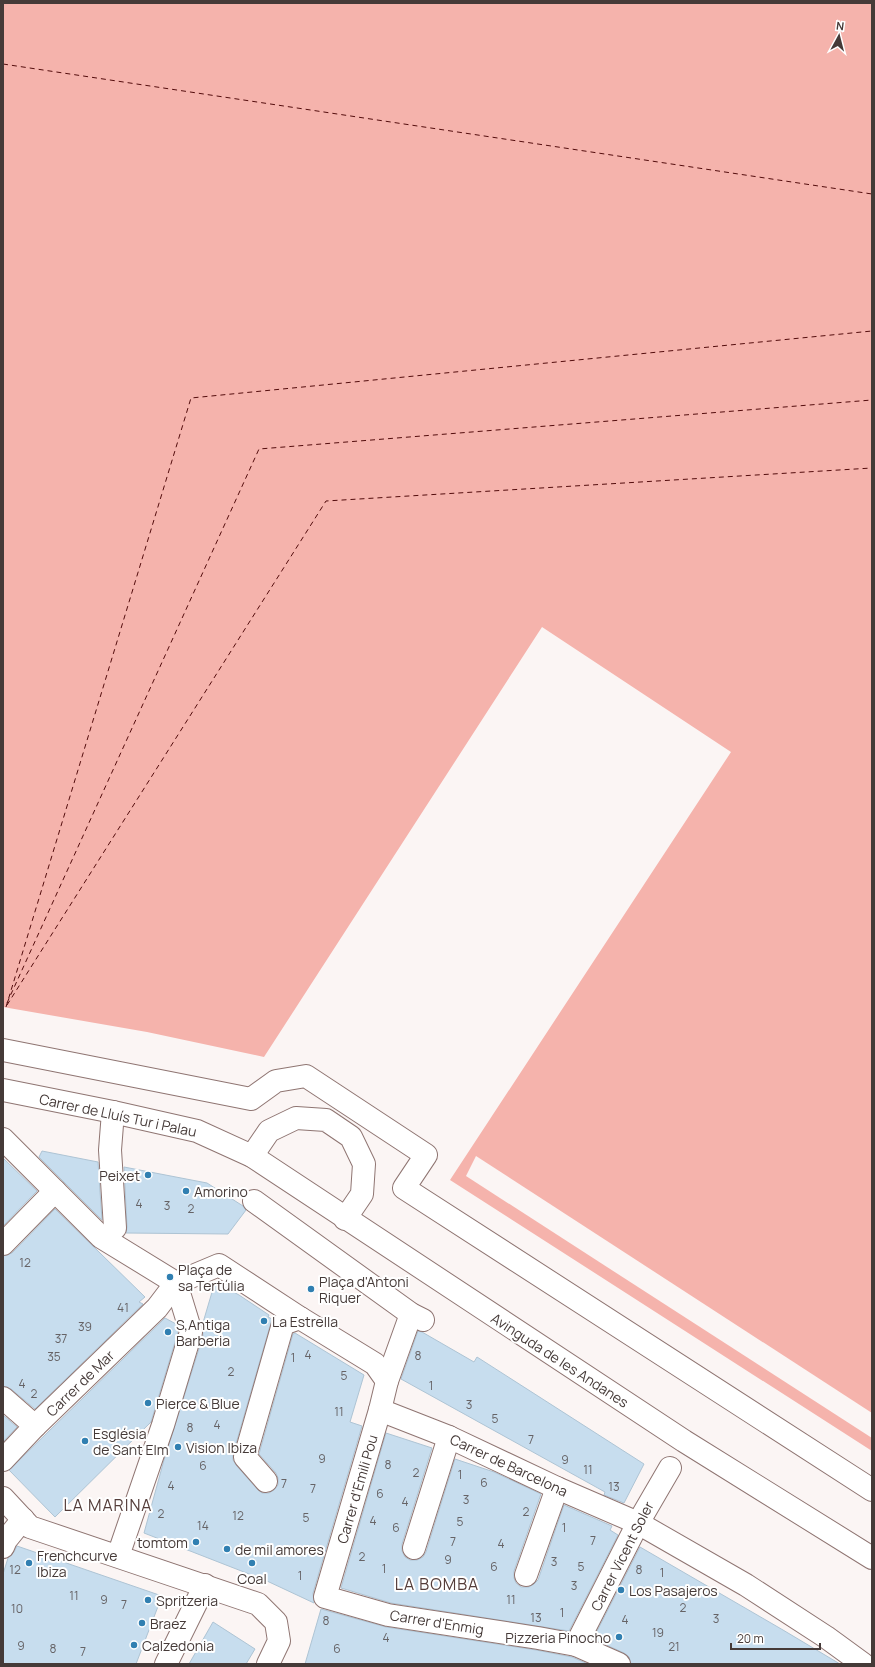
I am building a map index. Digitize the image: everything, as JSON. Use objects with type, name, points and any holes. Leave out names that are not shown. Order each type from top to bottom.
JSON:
[{"type":"street","points":[[3,1050],[251,1100],[276,1081],[306,1076],[426,1155],[404,1188],[872,1490]]},
{"type":"street","name":"Carrer de Lluís Tur i Palau","points":[[3,1090],[113,1112],[197,1131],[252,1156]]},
{"type":"street","points":[[108,1232],[110,1150],[113,1112]]},
{"type":"street","points":[[252,1156],[269,1132],[296,1118],[326,1120],[332,1124],[351,1137],[364,1164],[362,1194],[346,1219]]},
{"type":"street","points":[[3,1139],[55,1191],[176,1283],[191,1332],[163,1425],[118,1556]]},
{"type":"street","name":"Avinguda de les Andanes","points":[[252,1156],[684,1441],[872,1558]]},
{"type":"street","points":[[3,1244],[55,1191]]},
{"type":"street","points":[[176,1283],[219,1266],[291,1321],[375,1364],[387,1381],[420,1314],[254,1201]]},
{"type":"street","name":"Carrer de Mar","points":[[3,1460],[35,1426],[157,1308],[176,1283]]},
{"type":"street","points":[[266,1481],[245,1457],[291,1321]]},
{"type":"street","name":"Carrer d'Emili Pou","points":[[325,1597],[380,1410],[387,1381]]},
{"type":"street","points":[[3,1398],[35,1426]]},
{"type":"street","name":"Carrer de Barcelona","points":[[380,1410],[449,1437],[557,1488],[638,1523],[746,1585],[826,1637],[863,1664]]},
{"type":"street","points":[[414,1548],[449,1437]]},
{"type":"street","name":"Carrer Vicent Soler","points":[[576,1645],[638,1523],[670,1468]]},
{"type":"street","points":[[526,1575],[557,1488]]},
{"type":"street","points":[[3,1498],[30,1527],[258,1604],[276,1622],[279,1641],[268,1664]]},
{"type":"street","points":[[3,1547],[6,1540],[24,1519]]},
{"type":"street","points":[[166,1664],[205,1585]]},
{"type":"street","name":"Carrer d'Enmig","points":[[325,1597],[388,1615],[576,1645],[619,1664]]},
{"type":"shaded area","points":[[3,3],[872,3],[872,1451],[450,1180],[731,752],[542,627],[264,1057],[147,1032],[3,1007]]},
{"type":"pier","points":[[476,1156],[872,1413],[872,1438],[466,1176]]},
{"type":"building","points":[[42,1151],[98,1162],[102,1220],[39,1157]]},
{"type":"building","points":[[3,1158],[37,1191],[3,1226]]},
{"type":"building","points":[[124,1167],[207,1183],[243,1206],[246,1210],[228,1234],[126,1233]]},
{"type":"building","points":[[55,1209],[145,1297],[139,1302],[143,1304],[35,1409],[11,1389],[3,1386],[3,1256],[12,1253]]},
{"type":"building","points":[[215,1282],[239,1295],[269,1315],[268,1317],[272,1319],[233,1454],[233,1460],[236,1465],[262,1493],[269,1493],[278,1485],[276,1473],[259,1454],[293,1334],[295,1333],[364,1375],[350,1422],[362,1426],[313,1593],[314,1603],[267,1581],[144,1533],[164,1460],[203,1336],[202,1326]]},
{"type":"building","name":"Església de Sant Elm","points":[[165,1318],[176,1324],[178,1332],[151,1422],[55,1517],[9,1470]]},
{"type":"building","points":[[418,1331],[474,1362],[477,1357],[644,1464],[624,1503],[604,1495],[605,1492],[401,1379]]},
{"type":"building","points":[[3,1415],[17,1427],[3,1442]]},
{"type":"building","points":[[386,1433],[432,1448],[402,1544],[402,1551],[405,1557],[410,1560],[417,1560],[423,1557],[426,1552],[455,1459],[494,1472],[541,1494],[514,1571],[516,1583],[521,1587],[529,1587],[538,1580],[564,1505],[612,1526],[610,1530],[618,1535],[569,1631],[391,1603],[341,1588]]},
{"type":"building","points":[[17,1546],[162,1596],[136,1664],[3,1664],[3,1574],[8,1558]]},
{"type":"building","points":[[640,1547],[840,1664],[631,1664],[629,1657],[624,1653],[593,1639]]},
{"type":"building","points":[[321,1609],[386,1627],[536,1650],[572,1657],[588,1664],[305,1664]]},
{"type":"building","points":[[213,1622],[255,1649],[246,1664],[189,1664]]},
{"type":"ferry route","points":[[3,64],[872,194]]},
{"type":"ferry route","points":[[6,1007],[191,398],[872,331]]},
{"type":"ferry route","points":[[7,1003],[259,449],[872,400]]},
{"type":"ferry route","points":[[7,1005],[326,501],[872,468]]},
{"type":"place","name":"Peixet","points":[[148,1175]]},
{"type":"place","name":"Amorino","points":[[186,1191]]},
{"type":"place","name":"Plaça de sa Tertúlia","points":[[170,1277]]},
{"type":"place","name":"Plaça d'Antoni Riquer","points":[[311,1289]]},
{"type":"place","name":"La Estrella","points":[[264,1321]]},
{"type":"place","name":"S,Antiga Barberia","points":[[168,1332]]},
{"type":"place","name":"Pierce & Blue","points":[[148,1403]]},
{"type":"place","name":"Església de Sant Elm","points":[[85,1441]]},
{"type":"place","name":"Vision Ibiza","points":[[178,1447]]},
{"type":"place","name":"tomtom","points":[[196,1542]]},
{"type":"place","name":"de mil amores","points":[[227,1549]]},
{"type":"place","name":"Frenchcurve Ibiza","points":[[29,1563]]},
{"type":"place","name":"Coal","points":[[252,1563]]},
{"type":"place","name":"Los Pasajeros","points":[[621,1590]]},
{"type":"place","name":"Spritzeria","points":[[148,1600]]},
{"type":"place","name":"Braez","points":[[142,1623]]},
{"type":"place","name":"Pizzeria Pinocho","points":[[619,1637]]},
{"type":"place","name":"Calzedonia","points":[[134,1645]]},
{"type":"district","name":"LA MARINA","points":[[108,1505]]},
{"type":"district","name":"LA BOMBA","points":[[437,1584]]}]
